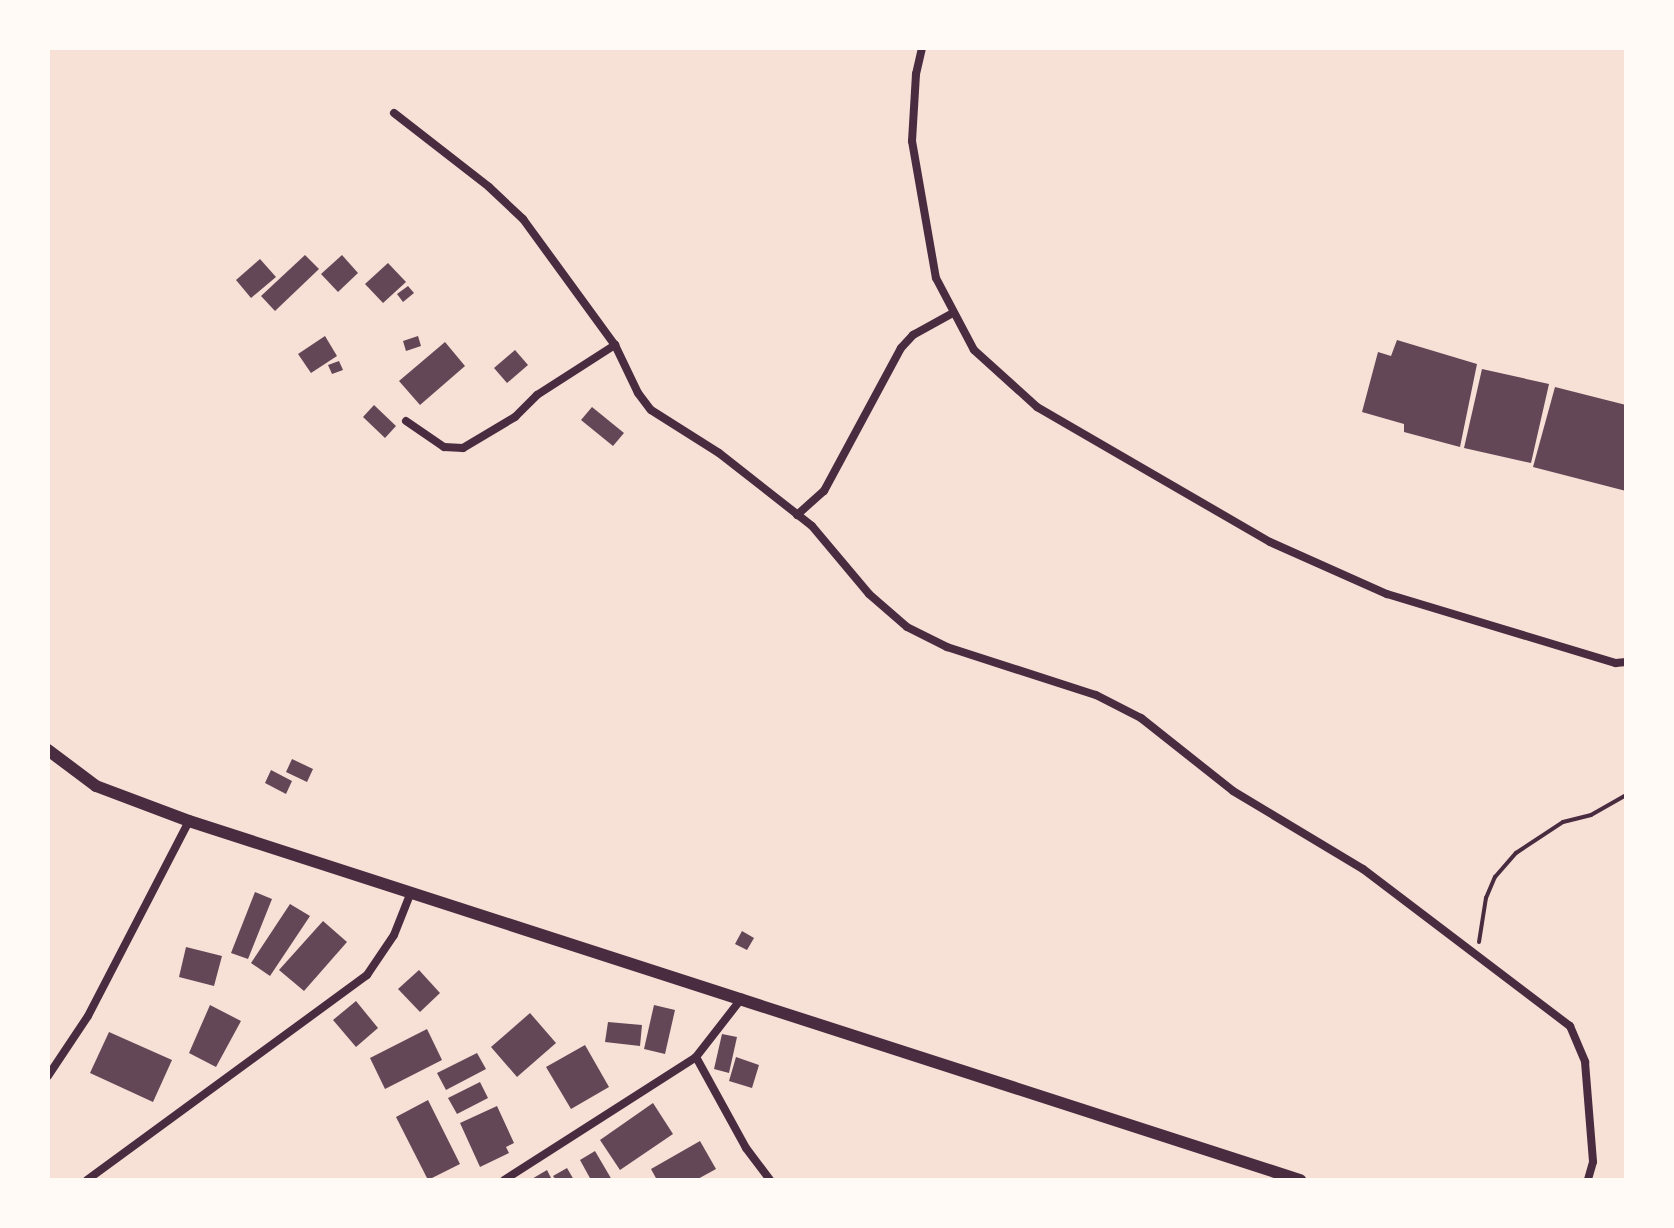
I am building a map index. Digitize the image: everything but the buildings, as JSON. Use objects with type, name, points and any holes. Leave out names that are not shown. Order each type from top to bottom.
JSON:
[{"type":"street","points":[[922,48],[916,74],[912,141],[936,278],[974,350],[1037,407],[1270,542],[1387,594],[1616,663],[1626,662]]},
{"type":"street","points":[[394,113],[489,187],[523,219],[615,345],[638,393],[651,410],[719,453],[797,515],[844,560],[869,594],[907,627],[960,652],[1096,695],[1141,718],[1233,791],[1363,869],[1570,1026],[1585,1062],[1593,1162],[1588,1180]]},
{"type":"street","points":[[797,515],[824,491],[901,348],[913,335],[934,327],[953,313]]},
{"type":"street","points":[[406,421],[444,447],[463,448],[515,417],[537,395],[615,345]]},
{"type":"street","points":[[48,750],[96,786],[189,821],[743,997],[1300,1180]]},
{"type":"street","points":[[48,1076],[88,1016],[189,821]]},
{"type":"street","points":[[87,1180],[367,975],[394,935],[411,892]]},
{"type":"street","points":[[504,1180],[696,1057],[743,997]]},
{"type":"street","points":[[696,1057],[746,1148],[770,1180]]},
{"type":"path","points":[[1479,955],[1480,916],[1486,898],[1495,877],[1516,853],[1563,822],[1591,815],[1626,795]]}]
